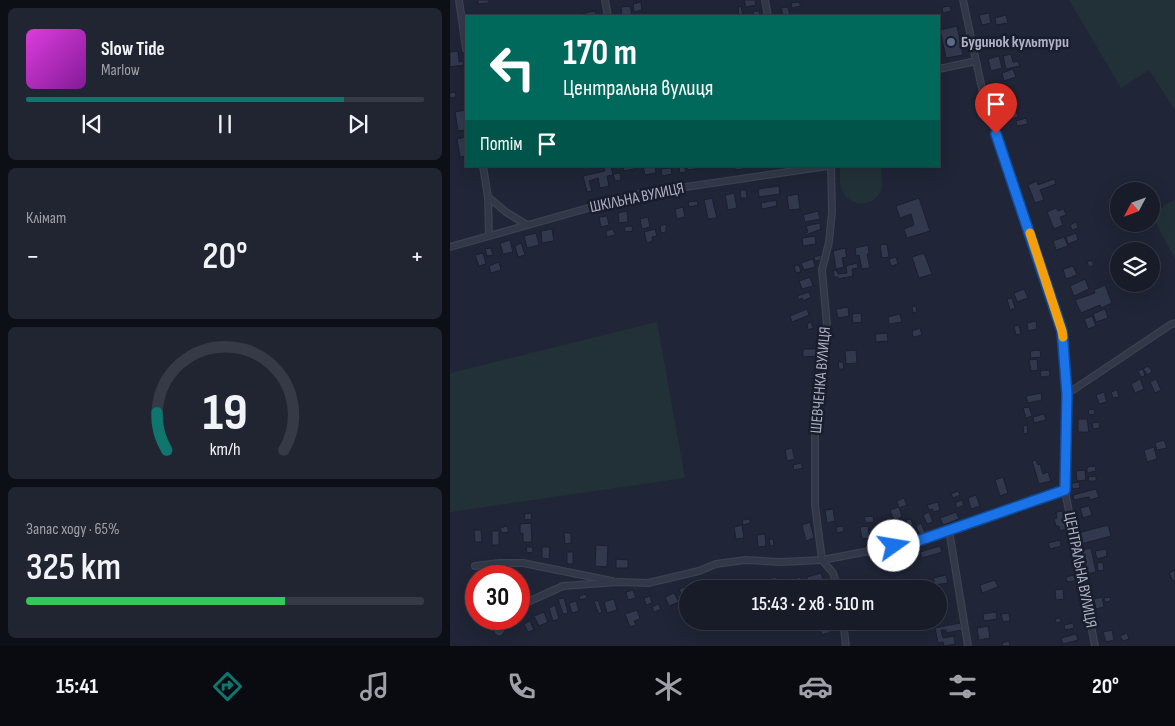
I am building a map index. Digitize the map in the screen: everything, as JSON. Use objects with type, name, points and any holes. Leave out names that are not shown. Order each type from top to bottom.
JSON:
[{"type":"street","points":[[459,0],[465,42]]},
{"type":"street","points":[[605,0],[608,15]]},
{"type":"street","points":[[765,0],[768,15]]},
{"type":"street","name":"ЦЕНТРАЛЬНА ВУЛИЦЯ","points":[[964,0],[984,98],[1062,331],[1067,394],[1065,490],[1095,646]]},
{"type":"street","points":[[940,69],[976,61]]},
{"type":"street","points":[[483,167],[488,197],[489,236]]},
{"type":"street","name":"ШКІЛЬНА ВУЛИЦЯ","points":[[450,247],[638,194],[823,167]]},
{"type":"street","name":"ШЕВЧЕНКА ВУЛИЦЯ","points":[[830,167],[831,219],[829,242],[822,270],[827,325],[824,368],[815,421],[815,505],[822,560],[833,573],[835,580]]},
{"type":"street","points":[[488,197],[506,212],[527,225]]},
{"type":"street","points":[[1067,394],[1175,323]]},
{"type":"street","points":[[530,601],[563,586],[619,582],[648,583],[699,572],[716,564],[745,560],[780,562],[822,560],[912,543],[1065,490]]},
{"type":"street","points":[[949,530],[968,646]]},
{"type":"street","points":[[481,565],[499,562],[523,563],[619,582]]},
{"type":"street","points":[[844,630],[846,646]]},
{"type":"shaded area","points":[[1069,0],[1175,0],[1175,110],[1149,70],[1121,88]]},
{"type":"shaded area","points":[[840,167],[881,167],[882,187],[878,196],[873,200],[861,203],[855,202],[845,196],[840,178]]},
{"type":"shaded area","points":[[1175,199],[1175,259],[1160,231],[1160,208]]},
{"type":"shaded area","points":[[657,322],[685,478],[450,512],[450,373]]},
{"type":"building","points":[[478,0],[489,0],[489,3],[478,4]]},
{"type":"building","points":[[744,0],[755,0],[756,5],[746,7]]},
{"type":"building","points":[[641,2],[642,10],[634,12],[633,4]]},
{"type":"building","points":[[799,2],[801,6],[792,8],[791,3]]},
{"type":"building","points":[[630,6],[632,15],[622,15],[621,7]]},
{"type":"building","points":[[741,6],[743,15],[739,15],[738,7]]},
{"type":"building","points":[[950,6],[951,11],[943,13],[942,7]]},
{"type":"building","points":[[788,7],[790,15],[783,15],[781,8]]},
{"type":"building","points":[[595,11],[596,15],[582,15]]},
{"type":"building","points":[[753,11],[759,11],[760,15],[754,15]]},
{"type":"building","points":[[989,13],[991,23],[982,25],[979,15]]},
{"type":"building","points":[[1006,15],[1008,23],[996,25],[995,18]]},
{"type":"building","name":"Будинок культури","points":[[957,26],[963,55],[946,58],[940,30]]},
{"type":"building","points":[[458,51],[459,62],[463,61],[464,65],[450,67],[450,52]]},
{"type":"building","points":[[1011,54],[1013,62],[1018,61],[1020,66],[1006,69],[1003,56]]},
{"type":"building","points":[[999,56],[1002,68],[991,71],[988,59]]},
{"type":"building","points":[[1013,69],[1016,77],[1004,81],[1002,73]]},
{"type":"building","points":[[1008,85],[1011,97],[1000,100],[997,88]]},
{"type":"building","points":[[455,92],[456,97],[450,98],[450,93]]},
{"type":"building","points":[[1015,107],[1018,117],[1008,120],[1005,110]]},
{"type":"building","points":[[465,110],[465,130],[458,131],[455,112]]},
{"type":"building","points":[[1026,118],[1028,124],[1017,126],[1016,121]]},
{"type":"building","points":[[465,137],[465,156],[460,157],[457,139]]},
{"type":"building","points":[[604,167],[611,167],[613,175],[607,176],[609,186],[600,188],[598,178],[589,181],[592,191],[587,192],[583,176],[605,171]]},
{"type":"building","points":[[623,167],[634,167],[634,169],[624,171]]},
{"type":"building","points":[[643,167],[655,167],[656,173],[645,175]]},
{"type":"building","points":[[679,167],[684,167],[686,172],[680,173]]},
{"type":"building","points":[[687,167],[709,167],[688,170]]},
{"type":"building","points":[[735,167],[742,167],[743,169],[735,170]]},
{"type":"building","points":[[671,168],[672,174],[662,176],[661,169]]},
{"type":"building","points":[[620,173],[621,180],[615,181],[613,174]]},
{"type":"building","points":[[1054,179],[1056,184],[1040,190],[1044,200],[1035,203],[1028,185],[1037,181],[1038,185]]},
{"type":"building","points":[[779,186],[780,194],[759,197],[758,189]]},
{"type":"building","points":[[740,190],[746,190],[747,198],[741,198]]},
{"type":"building","points":[[734,193],[737,208],[728,210],[725,195]]},
{"type":"building","points":[[798,194],[800,209],[789,210],[787,196]]},
{"type":"building","points":[[712,198],[717,218],[708,219],[704,200]]},
{"type":"building","points":[[919,198],[930,231],[907,238],[904,229],[914,225],[911,214],[900,218],[896,206]]},
{"type":"building","points":[[776,200],[777,206],[762,209],[761,203]]},
{"type":"building","points":[[697,201],[698,205],[689,207],[688,202]]},
{"type":"building","points":[[683,207],[685,217],[677,219],[675,209]]},
{"type":"building","points":[[1056,208],[1058,211],[1064,209],[1066,215],[1060,217],[1063,225],[1054,229],[1047,212]]},
{"type":"building","points":[[627,211],[628,222],[619,223],[618,213]]},
{"type":"building","points":[[818,211],[820,219],[805,222],[803,215]]},
{"type":"building","points":[[607,216],[609,225],[601,227],[599,217]]},
{"type":"building","points":[[648,217],[650,227],[642,229],[640,219]]},
{"type":"building","points":[[1076,222],[1078,228],[1072,230],[1070,225]]},
{"type":"building","points":[[820,223],[821,229],[806,235],[805,233],[808,232],[806,226]]},
{"type":"building","points":[[666,224],[666,232],[661,233],[660,226]]},
{"type":"building","points":[[632,226],[633,231],[625,232],[624,227]]},
{"type":"building","points":[[552,229],[554,241],[542,243],[541,231]]},
{"type":"building","points":[[613,229],[615,235],[607,237],[606,231]]},
{"type":"building","points":[[655,229],[657,236],[652,237],[653,241],[647,243],[644,232]]},
{"type":"building","points":[[536,233],[539,245],[527,248],[524,236]]},
{"type":"building","points":[[1076,233],[1078,240],[1068,244],[1066,237]]},
{"type":"building","points":[[815,236],[816,244],[803,246],[802,238]]},
{"type":"building","points":[[1064,237],[1068,246],[1056,250],[1053,241]]},
{"type":"building","points":[[510,240],[513,252],[503,254],[500,243]]},
{"type":"building","points":[[521,243],[525,255],[518,257],[515,246]]},
{"type":"building","points":[[887,244],[889,257],[882,258],[880,245]]},
{"type":"building","points":[[868,245],[869,254],[867,254],[870,268],[862,269],[859,255],[856,256],[855,248]]},
{"type":"building","points":[[491,248],[493,255],[487,256],[485,249]]},
{"type":"building","points":[[845,248],[847,257],[842,258],[844,267],[836,269],[833,251]]},
{"type":"building","points":[[483,253],[486,264],[479,266],[475,255]]},
{"type":"building","points":[[924,253],[932,274],[919,278],[912,257]]},
{"type":"building","points":[[821,255],[821,260],[815,261],[814,257]]},
{"type":"building","points":[[896,257],[898,264],[891,266],[889,259]]},
{"type":"building","points":[[813,259],[815,267],[804,270],[801,263]]},
{"type":"building","points":[[1091,260],[1094,265],[1089,267],[1087,262]]},
{"type":"building","points":[[499,262],[501,270],[491,273],[489,266]]},
{"type":"building","points":[[857,263],[858,268],[852,269],[853,276],[838,279],[838,277],[834,277],[833,270],[837,271],[838,274],[847,273],[846,266]]},
{"type":"building","points":[[799,265],[801,272],[796,273],[794,266]]},
{"type":"building","points":[[1073,266],[1077,275],[1066,279],[1063,269]]},
{"type":"building","points":[[810,277],[813,286],[802,289],[799,281]]},
{"type":"building","points":[[1085,279],[1089,289],[1074,296],[1070,286]]},
{"type":"building","points":[[1105,285],[1112,303],[1101,308],[1100,305],[1081,313],[1075,300],[1095,293],[1094,290]]},
{"type":"building","points":[[1024,289],[1028,298],[1017,302],[1014,293]]},
{"type":"building","points":[[809,292],[811,297],[803,301],[802,298],[799,300],[797,296]]},
{"type":"building","points":[[1012,298],[1015,308],[1010,310],[1007,299]]},
{"type":"building","points":[[916,306],[917,312],[913,313],[912,307]]},
{"type":"building","points":[[848,307],[849,316],[838,318],[836,309]]},
{"type":"building","points":[[807,309],[809,315],[792,322],[790,316]]},
{"type":"building","points":[[1105,309],[1108,318],[1096,322],[1093,314]]},
{"type":"building","points":[[861,313],[862,322],[853,323],[852,314]]},
{"type":"building","points":[[900,314],[902,322],[889,324],[888,317]]},
{"type":"building","points":[[1092,316],[1096,326],[1088,329],[1084,319]]},
{"type":"building","points":[[1036,321],[1037,329],[1028,331],[1027,323]]},
{"type":"building","points":[[811,322],[813,328],[808,330],[807,324]]},
{"type":"building","points":[[1019,325],[1021,334],[1016,335],[1014,326]]},
{"type":"building","points":[[920,328],[922,335],[913,337],[912,331]]},
{"type":"building","points":[[887,333],[888,341],[876,342],[875,334]]},
{"type":"building","points":[[803,349],[817,349],[818,356],[803,357]]},
{"type":"building","points":[[856,350],[857,363],[846,364],[845,351]]},
{"type":"building","points":[[1040,350],[1041,357],[1031,358],[1030,351]]},
{"type":"building","points":[[1037,359],[1038,370],[1031,371],[1029,360]]},
{"type":"building","points":[[838,362],[843,362],[844,369],[839,369]]},
{"type":"building","points":[[1148,366],[1152,371],[1148,375],[1143,369]]},
{"type":"building","points":[[1143,369],[1145,376],[1141,377],[1138,371]]},
{"type":"building","points":[[1049,370],[1050,376],[1041,377],[1040,371]]},
{"type":"building","points":[[1140,379],[1144,389],[1135,393],[1131,384]]},
{"type":"building","points":[[1156,379],[1161,390],[1155,393],[1150,382]]},
{"type":"building","points":[[1117,390],[1119,397],[1113,398],[1111,392]]},
{"type":"building","points":[[1104,392],[1107,402],[1099,404],[1096,395]]},
{"type":"building","points":[[1041,393],[1042,400],[1028,403],[1026,396]]},
{"type":"building","points":[[1029,407],[1032,416],[1026,418],[1023,408]]},
{"type":"building","points":[[1094,409],[1095,414],[1089,415],[1088,410]]},
{"type":"building","points":[[1044,414],[1046,420],[1034,423],[1033,417]]},
{"type":"building","points":[[1078,419],[1087,419],[1089,432],[1078,432]]},
{"type":"building","points":[[1099,422],[1100,428],[1093,429],[1092,423]]},
{"type":"building","points":[[1027,425],[1028,433],[1024,434],[1023,426]]},
{"type":"building","points":[[1164,440],[1167,448],[1157,450],[1155,443]]},
{"type":"building","points":[[1154,447],[1157,459],[1147,462],[1144,450]]},
{"type":"building","points":[[792,448],[795,459],[787,461],[785,450]]},
{"type":"building","points":[[1036,460],[1038,465],[1040,464],[1043,474],[1048,472],[1051,481],[1039,484],[1032,461]]},
{"type":"building","points":[[801,463],[803,468],[794,470],[793,465]]},
{"type":"building","points":[[1095,466],[1096,471],[1087,473],[1087,467]]},
{"type":"building","points":[[1085,470],[1086,480],[1077,481],[1076,471]]},
{"type":"building","points":[[1096,476],[1096,481],[1089,481],[1088,477]]},
{"type":"building","points":[[1003,477],[1008,493],[1000,496],[995,480]]},
{"type":"building","points":[[1079,482],[1080,488],[1072,489],[1072,483]]},
{"type":"building","points":[[1096,489],[1099,497],[1090,500],[1089,497],[1074,500],[1073,495]]},
{"type":"building","points":[[958,491],[960,495],[953,498],[951,494]]},
{"type":"building","points":[[976,495],[980,506],[971,509],[968,498]]},
{"type":"building","points":[[904,498],[907,505],[899,508],[897,501]]},
{"type":"building","points":[[962,500],[964,505],[957,508],[955,503]]},
{"type":"building","points":[[938,502],[940,510],[934,512],[932,509],[929,510],[927,505]]},
{"type":"building","points":[[1089,506],[1092,515],[1083,518],[1080,508]]},
{"type":"building","points":[[899,507],[902,517],[894,521],[890,510]]},
{"type":"building","points":[[833,509],[835,521],[827,523],[825,510]]},
{"type":"building","points":[[1063,511],[1067,529],[1060,531],[1054,519],[1057,518],[1056,512]]},
{"type":"building","points":[[929,512],[933,522],[927,524],[923,515]]},
{"type":"building","points":[[956,512],[959,519],[943,525],[940,518]]},
{"type":"building","points":[[531,513],[532,519],[525,520],[524,514]]},
{"type":"building","points":[[873,516],[874,522],[866,523],[864,517]]},
{"type":"building","points":[[750,519],[750,523],[743,525],[742,520]]},
{"type":"building","points":[[911,519],[913,525],[908,526],[906,520]]},
{"type":"building","points":[[810,522],[814,538],[806,541],[802,525]]},
{"type":"building","points":[[531,523],[532,542],[523,542],[520,524]]},
{"type":"building","points":[[921,523],[925,533],[920,536],[916,526]]},
{"type":"building","points":[[885,524],[887,534],[880,536],[878,526]]},
{"type":"building","points":[[742,525],[744,538],[736,539],[734,527]]},
{"type":"building","points":[[1108,525],[1111,536],[1081,544],[1078,533]]},
{"type":"building","points":[[507,526],[509,532],[502,533],[500,528]]},
{"type":"building","points":[[843,526],[844,531],[837,533],[836,527]]},
{"type":"building","points":[[868,526],[870,538],[862,539],[860,527]]},
{"type":"building","points":[[474,530],[481,530],[482,542],[475,542]]},
{"type":"building","points":[[492,531],[499,531],[499,545],[492,545]]},
{"type":"building","points":[[564,533],[571,533],[571,543],[565,544]]},
{"type":"building","points":[[765,534],[766,546],[758,547],[757,535]]},
{"type":"building","points":[[769,539],[773,539],[774,545],[770,546]]},
{"type":"building","points":[[1060,540],[1061,546],[1050,549],[1048,543]]},
{"type":"building","points":[[596,545],[608,546],[607,567],[595,566]]},
{"type":"building","points":[[940,546],[942,552],[922,558],[920,552]]},
{"type":"building","points":[[526,547],[532,547],[533,552],[527,553]]},
{"type":"building","points":[[542,547],[550,547],[549,559],[542,558]]},
{"type":"building","points":[[1091,548],[1096,572],[1087,574],[1082,550]]},
{"type":"building","points":[[1106,549],[1107,556],[1097,559],[1095,551]]},
{"type":"building","points":[[567,552],[573,552],[573,564],[567,564]]},
{"type":"building","points":[[616,559],[628,560],[628,568],[616,568]]},
{"type":"building","points":[[1103,562],[1104,570],[1098,571],[1097,563]]},
{"type":"building","points":[[1175,570],[1175,580],[1173,581],[1169,573]]},
{"type":"building","points":[[821,573],[823,580],[808,580],[807,577]]},
{"type":"building","points":[[946,575],[948,583],[947,580],[934,580],[933,578]]},
{"type":"building","points":[[1074,575],[1075,581],[1067,582],[1066,577]]},
{"type":"building","points":[[776,577],[777,580],[768,580]]},
{"type":"building","points":[[995,580],[998,587],[982,593],[980,585]]},
{"type":"building","points":[[1063,589],[1064,599],[1056,600],[1055,590]]},
{"type":"building","points":[[633,590],[636,598],[628,600],[626,592]]},
{"type":"building","points":[[674,593],[679,602],[669,606],[665,597]]},
{"type":"building","points":[[586,594],[587,598],[580,600],[579,596]]},
{"type":"building","points":[[650,596],[652,603],[646,605],[644,598]]},
{"type":"building","points":[[1102,597],[1104,607],[1096,609],[1094,599]]},
{"type":"building","points":[[1110,597],[1111,601],[1105,602],[1104,598]]},
{"type":"building","points":[[564,598],[568,613],[563,614],[558,599]]},
{"type":"building","points":[[614,599],[617,610],[607,613],[604,602]]},
{"type":"building","points":[[598,600],[602,612],[599,614],[594,602]]},
{"type":"building","points":[[576,601],[579,611],[572,613],[569,603]]},
{"type":"building","points":[[658,604],[661,609],[654,612],[652,607]]},
{"type":"building","points":[[555,605],[559,619],[553,621],[549,608]]},
{"type":"building","points":[[637,610],[640,619],[634,621],[636,625],[630,627],[625,614]]},
{"type":"building","points":[[544,612],[548,622],[539,626],[534,616]]},
{"type":"building","points":[[996,612],[997,619],[984,621],[983,614]]},
{"type":"building","points":[[1009,613],[1010,621],[1003,622],[1001,614]]},
{"type":"building","points":[[1060,618],[1061,622],[1056,623],[1055,619]]},
{"type":"building","points":[[530,621],[534,630],[528,632],[527,630],[530,630]]},
{"type":"building","points":[[960,623],[962,630],[946,633],[947,626]]},
{"type":"building","points":[[1073,623],[1074,628],[1065,630],[1064,625]]},
{"type":"building","points":[[988,626],[990,638],[979,640],[977,628]]},
{"type":"building","points":[[820,630],[836,630],[822,635]]},
{"type":"building","points":[[935,630],[941,630],[943,638],[954,636],[955,644],[944,646],[943,642],[938,643]]},
{"type":"building","points":[[1112,630],[1114,640],[1106,642],[1103,632]]},
{"type":"building","points":[[1127,633],[1129,639],[1123,641],[1120,636]]},
{"type":"building","points":[[1076,634],[1078,640],[1063,644],[1061,638]]},
{"type":"building","points":[[1009,641],[1010,646],[1003,646],[1002,643]]},
{"type":"slow traffic","points":[[1030,233],[1063,337]]},
{"type":"place","name":"Будинок культури","points":[[951,42]]},
{"type":"route","points":[[894,546],[912,543],[1065,490],[1067,394],[1062,331],[996,134]]}]
